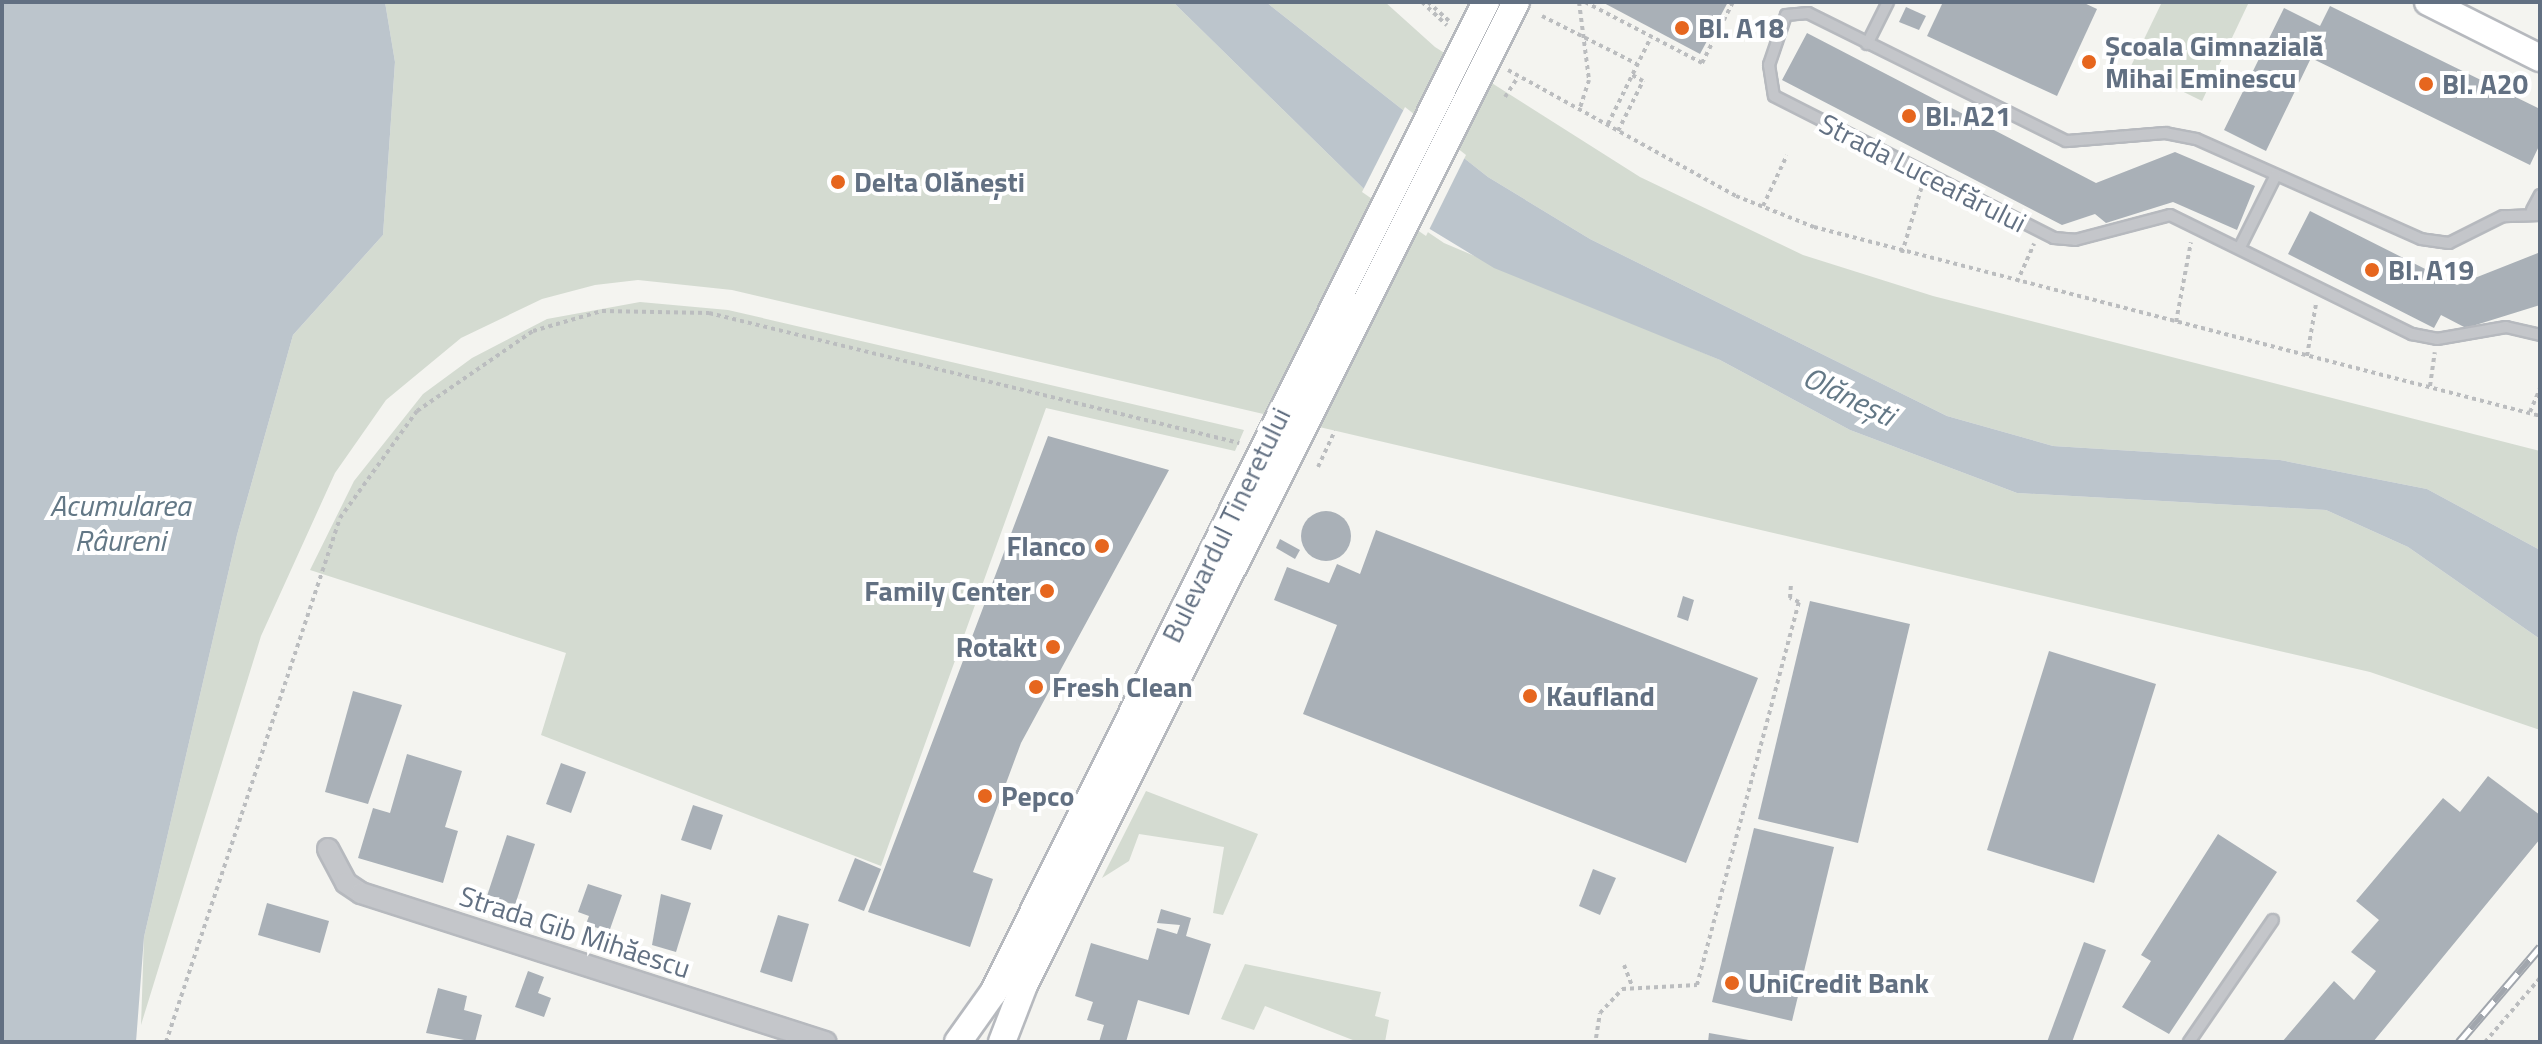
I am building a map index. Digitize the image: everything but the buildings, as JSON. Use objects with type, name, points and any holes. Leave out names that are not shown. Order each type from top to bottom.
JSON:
[{"type":"main road","name":"Bulevardul Tineretului","points":[[1002,1042],[1024,985],[1285,431],[1457,32],[1486,2]]},
{"type":"main road","name":"Bulevardul Tineretului","points":[[958,1042],[993,993],[1285,431],[1500,64],[1516,2]]},
{"type":"main road","points":[[2428,2],[2540,58]]},
{"type":"street","name":"Strada Gib Mihăescu","points":[[328,849],[346,883],[361,893],[826,1042]]},
{"type":"lane","points":[[1867,44],[1888,2]]},
{"type":"lane","name":"Strada Luceafărului","points":[[2540,195],[2536,213],[2449,243],[2421,239],[2276,175],[2166,133],[2066,141],[1808,13],[1786,15],[1769,88],[2054,238],[2075,240],[2160,216],[2194,225],[2412,334],[2437,339],[2506,327],[2540,335]]},
{"type":"lane","points":[[2240,247],[2276,175]]},
{"type":"lane","points":[[2189,1042],[2273,920]]},
{"type":"path","points":[[1422,2],[1457,32]]},
{"type":"path","points":[[1428,2],[1457,32]]},
{"type":"path","points":[[1580,108],[1589,80],[1582,2]]},
{"type":"path","points":[[1582,2],[1702,63],[1733,2]]},
{"type":"path","points":[[1542,16],[1637,64]]},
{"type":"path","points":[[1608,125],[1651,37]]},
{"type":"path","points":[[1500,64],[1518,77],[1505,97]]},
{"type":"path","points":[[1500,64],[1618,131],[1763,206],[1902,253],[2540,416]]},
{"type":"path","points":[[1618,131],[1643,81],[1632,75]]},
{"type":"path","points":[[1763,206],[1787,155]]},
{"type":"path","points":[[1902,253],[1927,172]]},
{"type":"path","points":[[2176,322],[2194,225]]},
{"type":"path","points":[[2017,282],[2027,258]]},
{"type":"path","points":[[2307,356],[2319,287]]},
{"type":"path","points":[[166,1042],[340,518],[417,411],[533,331],[602,311],[709,313],[1245,445]]},
{"type":"path","points":[[2430,386],[2434,361]]},
{"type":"path","points":[[2530,412],[2540,388]]},
{"type":"path","points":[[1318,467],[1335,431]]},
{"type":"path","points":[[1596,1038],[1608,1000],[1632,986],[1697,985],[1799,602],[1789,594],[1791,583]]},
{"type":"path","points":[[1624,965],[1632,986]]},
{"type":"path","points":[[2485,1042],[2540,978]]},
{"type":"shaded area","points":[[385,2],[1173,2],[1364,189],[1444,243],[1720,360],[1850,430],[2017,493],[2326,510],[2408,547],[2540,639],[2540,730],[2370,672],[732,290],[638,280],[595,285],[542,299],[461,338],[386,400],[335,473],[261,636],[141,1025],[144,937],[237,535],[293,335],[383,235],[395,62]]},
{"type":"shaded area","points":[[1266,2],[1385,2],[1435,47],[1640,177],[1803,255],[1933,296],[2540,451],[2540,550],[2427,489],[2280,460],[2053,446],[1947,416],[1590,239],[1488,177]]},
{"type":"shaded area","points":[[2162,2],[2249,2],[2202,101],[2131,66]]},
{"type":"shaded area","points":[[640,302],[728,310],[1244,430],[1235,451],[1046,408],[881,866],[541,735],[566,653],[310,570],[354,481],[423,394],[472,358],[547,319]]},
{"type":"shaded area","points":[[1146,791],[1258,834],[1223,915],[1213,913],[1224,847],[1139,834],[1129,861],[1102,878]]},
{"type":"shaded area","points":[[1245,964],[1381,992],[1375,1016],[1389,1020],[1385,1042],[1358,1042],[1265,1006],[1254,1030],[1221,1019]]},
{"type":"water","name":"Acumularea Râureni","points":[[2,2],[385,2],[395,62],[383,235],[293,335],[237,535],[144,937],[136,1042],[2,1042]]},
{"type":"water","name":"Olănești","points":[[1173,2],[1266,2],[1488,177],[1590,239],[1947,416],[2053,446],[2280,460],[2427,489],[2540,550],[2540,639],[2408,547],[2326,510],[2017,493],[1850,430],[1720,360],[1494,268],[1364,189]]},
{"type":"pier","points":[[1405,107],[1466,155],[1426,236],[1362,192]]},
{"type":"railway","points":[[2459,1042],[2540,947]]},
{"type":"place","name":"Bl. A18","points":[[1682,28]]},
{"type":"place","name":"Școala Gimnazială Mihai Eminescu","points":[[2089,62]]},
{"type":"place","name":"Bl. A20","points":[[2426,84]]},
{"type":"place","name":"Bl. A21","points":[[1909,116]]},
{"type":"place","name":"Delta Olănești","points":[[838,182]]},
{"type":"place","name":"Bl. A19","points":[[2372,270]]},
{"type":"place","name":"Flanco","points":[[1102,546]]},
{"type":"place","name":"Family Center","points":[[1047,591]]},
{"type":"place","name":"Rotakt","points":[[1053,647]]},
{"type":"place","name":"Fresh Clean","points":[[1036,687]]},
{"type":"place","name":"Kaufland","points":[[1530,696]]},
{"type":"place","name":"Pepco","points":[[985,796]]},
{"type":"place","name":"UniCredit Bank","points":[[1732,983]]}]
